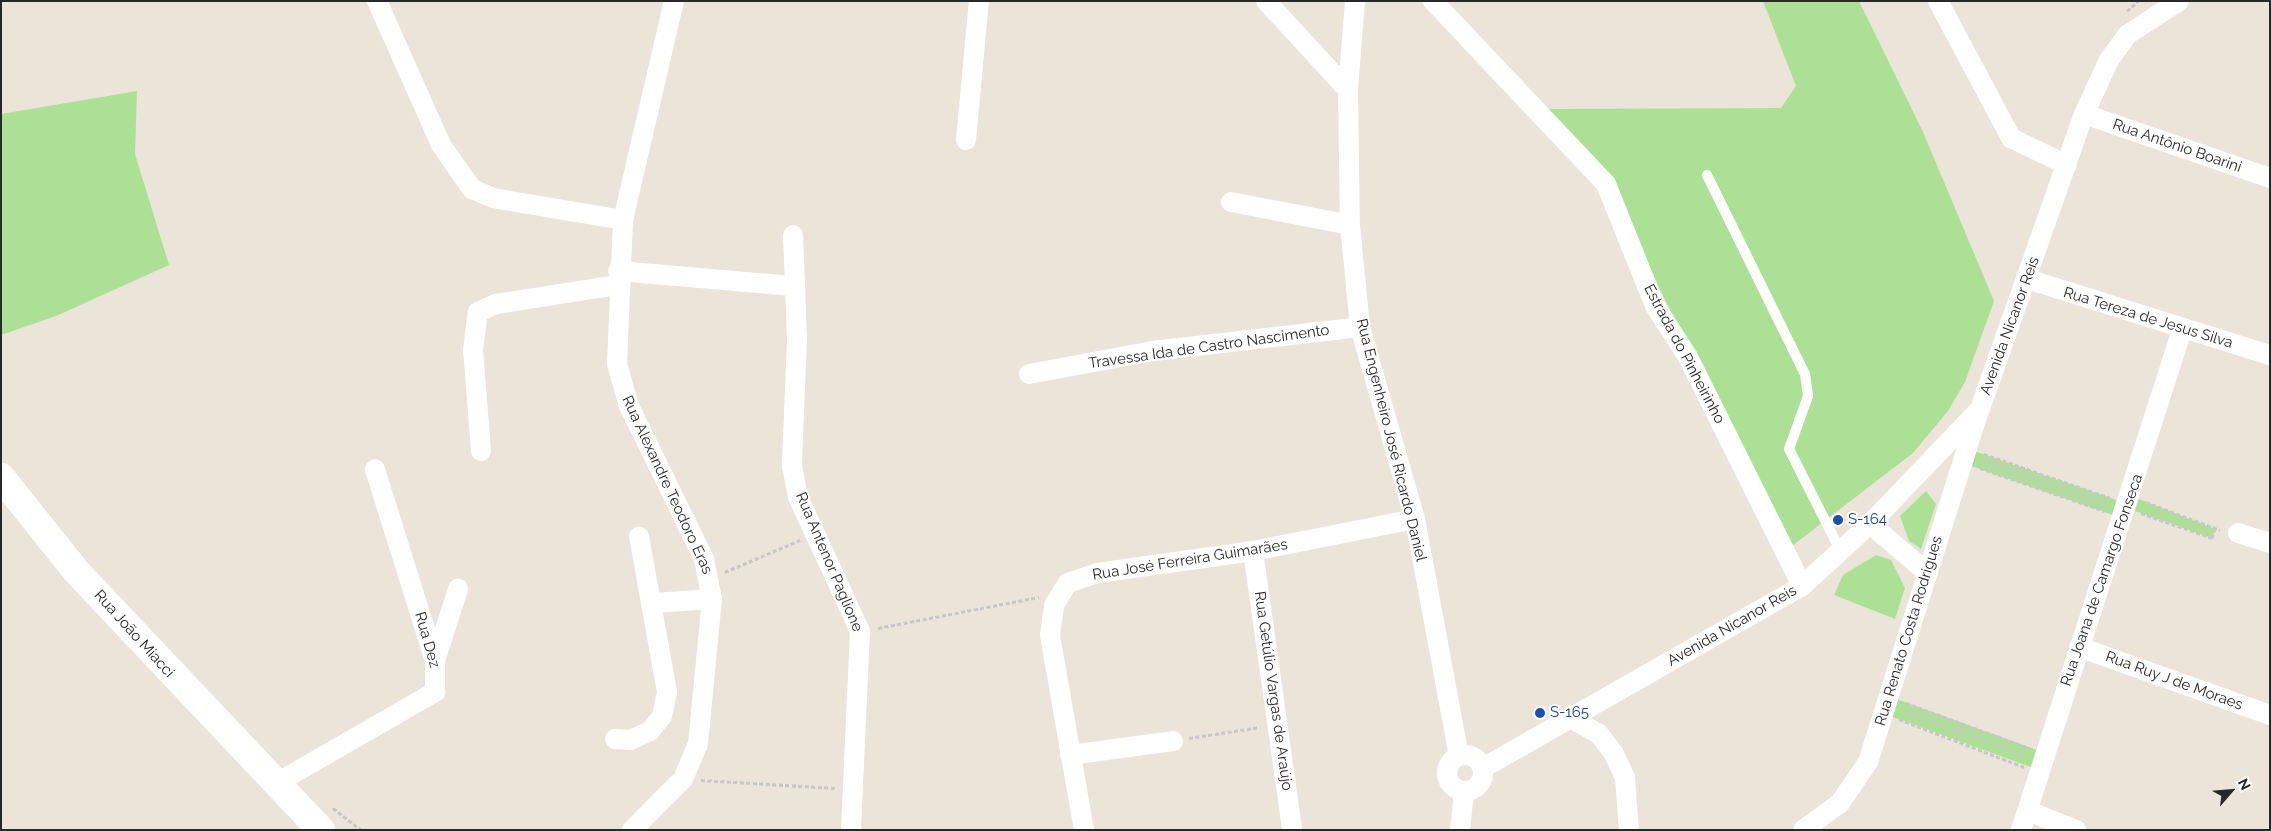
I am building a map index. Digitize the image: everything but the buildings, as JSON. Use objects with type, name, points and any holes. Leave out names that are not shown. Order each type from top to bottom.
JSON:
[{"type":"main road","name":"Rua João Miacci","points":[[1,477],[76,571],[275,784]]},
{"type":"main road","points":[[275,784],[320,830]]},
{"type":"street","points":[[377,1],[442,145],[472,189],[493,198],[623,220]]},
{"type":"street","name":"Rua Alexandre Teodoro Eras","points":[[632,830],[683,779],[698,744],[712,599],[711,578],[621,385],[617,364],[618,278],[623,220],[674,1]]},
{"type":"street","points":[[966,140],[978,1]]},
{"type":"street","points":[[1266,1],[1348,90]]},
{"type":"street","name":"Rua Engenheiro José Ricardo Daniel","points":[[1355,1],[1348,90],[1350,225],[1360,326],[1415,518],[1459,756]]},
{"type":"street","name":"Estrada do Pinheirinho","points":[[1433,1],[1606,184],[1655,306],[1688,358],[1802,586]]},
{"type":"street","points":[[1938,1],[2011,138],[2067,165]]},
{"type":"street","name":"Avenida Nicanor Reis","points":[[1483,768],[1802,586],[1870,524],[1980,409],[2084,114],[2109,60],[2127,35],[2179,1]]},
{"type":"street","name":"Rua Antônio Boarini","points":[[2084,114],[2270,178]]},
{"type":"street","points":[[1231,202],[1350,225]]},
{"type":"street","name":"Rua Antenor Paglione","points":[[792,235],[797,339],[792,466],[814,534],[860,631],[856,790],[851,830]]},
{"type":"street","points":[[481,451],[473,350],[478,312],[485,306],[618,278],[793,286]]},
{"type":"street","name":"Rua Tereza de Jesus Silva","points":[[2027,279],[2182,330],[2270,355]]},
{"type":"street","name":"Travessa Ida de Castro Nascimento","points":[[1029,374],[1153,351],[1360,326]]},
{"type":"street","name":"Rua Joana de Camargo Fonseca","points":[[2021,830],[2079,647],[2129,508],[2182,330]]},
{"type":"street","name":"Rua Renato Costa Rodrigues","points":[[1803,830],[1840,803],[1856,784],[1888,705],[1980,409]]},
{"type":"street","name":"Rua Dez","points":[[275,784],[428,699],[435,692],[438,678],[435,661],[375,468]]},
{"type":"street","name":"Rua José Ferreira Guimarães","points":[[1060,593],[1068,583],[1097,572],[1253,551],[1415,518]]},
{"type":"street","points":[[1870,524],[1928,572]]},
{"type":"street","points":[[2238,533],[2270,543]]},
{"type":"street","points":[[615,739],[630,740],[650,731],[662,716],[667,692],[653,604],[639,536]]},
{"type":"street","name":"Rua Getúlio Vargas de Araújo","points":[[1253,551],[1292,830]]},
{"type":"street","points":[[435,661],[458,589]]},
{"type":"street","points":[[1060,593],[1050,635],[1084,830]]},
{"type":"street","points":[[653,604],[712,599]]},
{"type":"street","name":"Rua Ruy J de Moraes","points":[[2079,647],[2270,715]]},
{"type":"street","points":[[1571,718],[1599,734],[1614,754],[1625,778],[1629,830]]},
{"type":"street","points":[[1070,755],[1173,741]]},
{"type":"street","points":[[1459,756],[1472,756],[1483,768],[1480,784],[1464,791],[1453,786],[1447,776],[1450,763],[1459,756]]},
{"type":"street","points":[[1460,830],[1464,791]]},
{"type":"street","points":[[2028,811],[2076,830]]},
{"type":"lane","points":[[1707,175],[1805,374],[1808,396],[1789,449],[1840,550]]},
{"type":"path","points":[[2120,18],[2138,1]]},
{"type":"path","points":[[1966,455],[2129,508],[2238,533]]},
{"type":"path","points":[[1966,455],[2129,508],[2212,538],[2214,529]]},
{"type":"path","points":[[1966,455],[2129,508]]},
{"type":"path","points":[[711,578],[814,534]]},
{"type":"path","points":[[860,631],[1060,593]]},
{"type":"path","points":[[1888,705],[1962,723],[2041,762]]},
{"type":"path","points":[[1888,705],[2041,762]]},
{"type":"path","points":[[1888,705],[1955,740],[2041,762]]},
{"type":"path","points":[[1955,740],[1962,723]]},
{"type":"path","points":[[1173,741],[1278,724]]},
{"type":"path","points":[[683,779],[856,790]]},
{"type":"green space","points":[[1763,1],[1859,1],[1923,132],[1994,301],[1965,382],[1948,411],[1913,453],[1788,549],[1642,253],[1547,109],[1781,108],[1796,86]]},
{"type":"green space","points":[[137,91],[135,154],[169,265],[56,316],[1,335],[1,114]]},
{"type":"green space","points":[[1968,449],[2128,504],[2123,518],[1963,463]]},
{"type":"green space","points":[[1926,491],[1936,504],[1921,549],[1909,541],[1900,516]]},
{"type":"green space","points":[[2139,499],[2215,529],[2212,538],[2135,511]]},
{"type":"green space","points":[[1876,555],[1891,560],[1905,588],[1895,619],[1834,595],[1843,575]]},
{"type":"green space","points":[[1891,697],[2043,752],[2037,769],[1885,714]]},
{"type":"place","name":"S-164","points":[[1838,520]]},
{"type":"place","name":"S-165","points":[[1540,713]]}]
